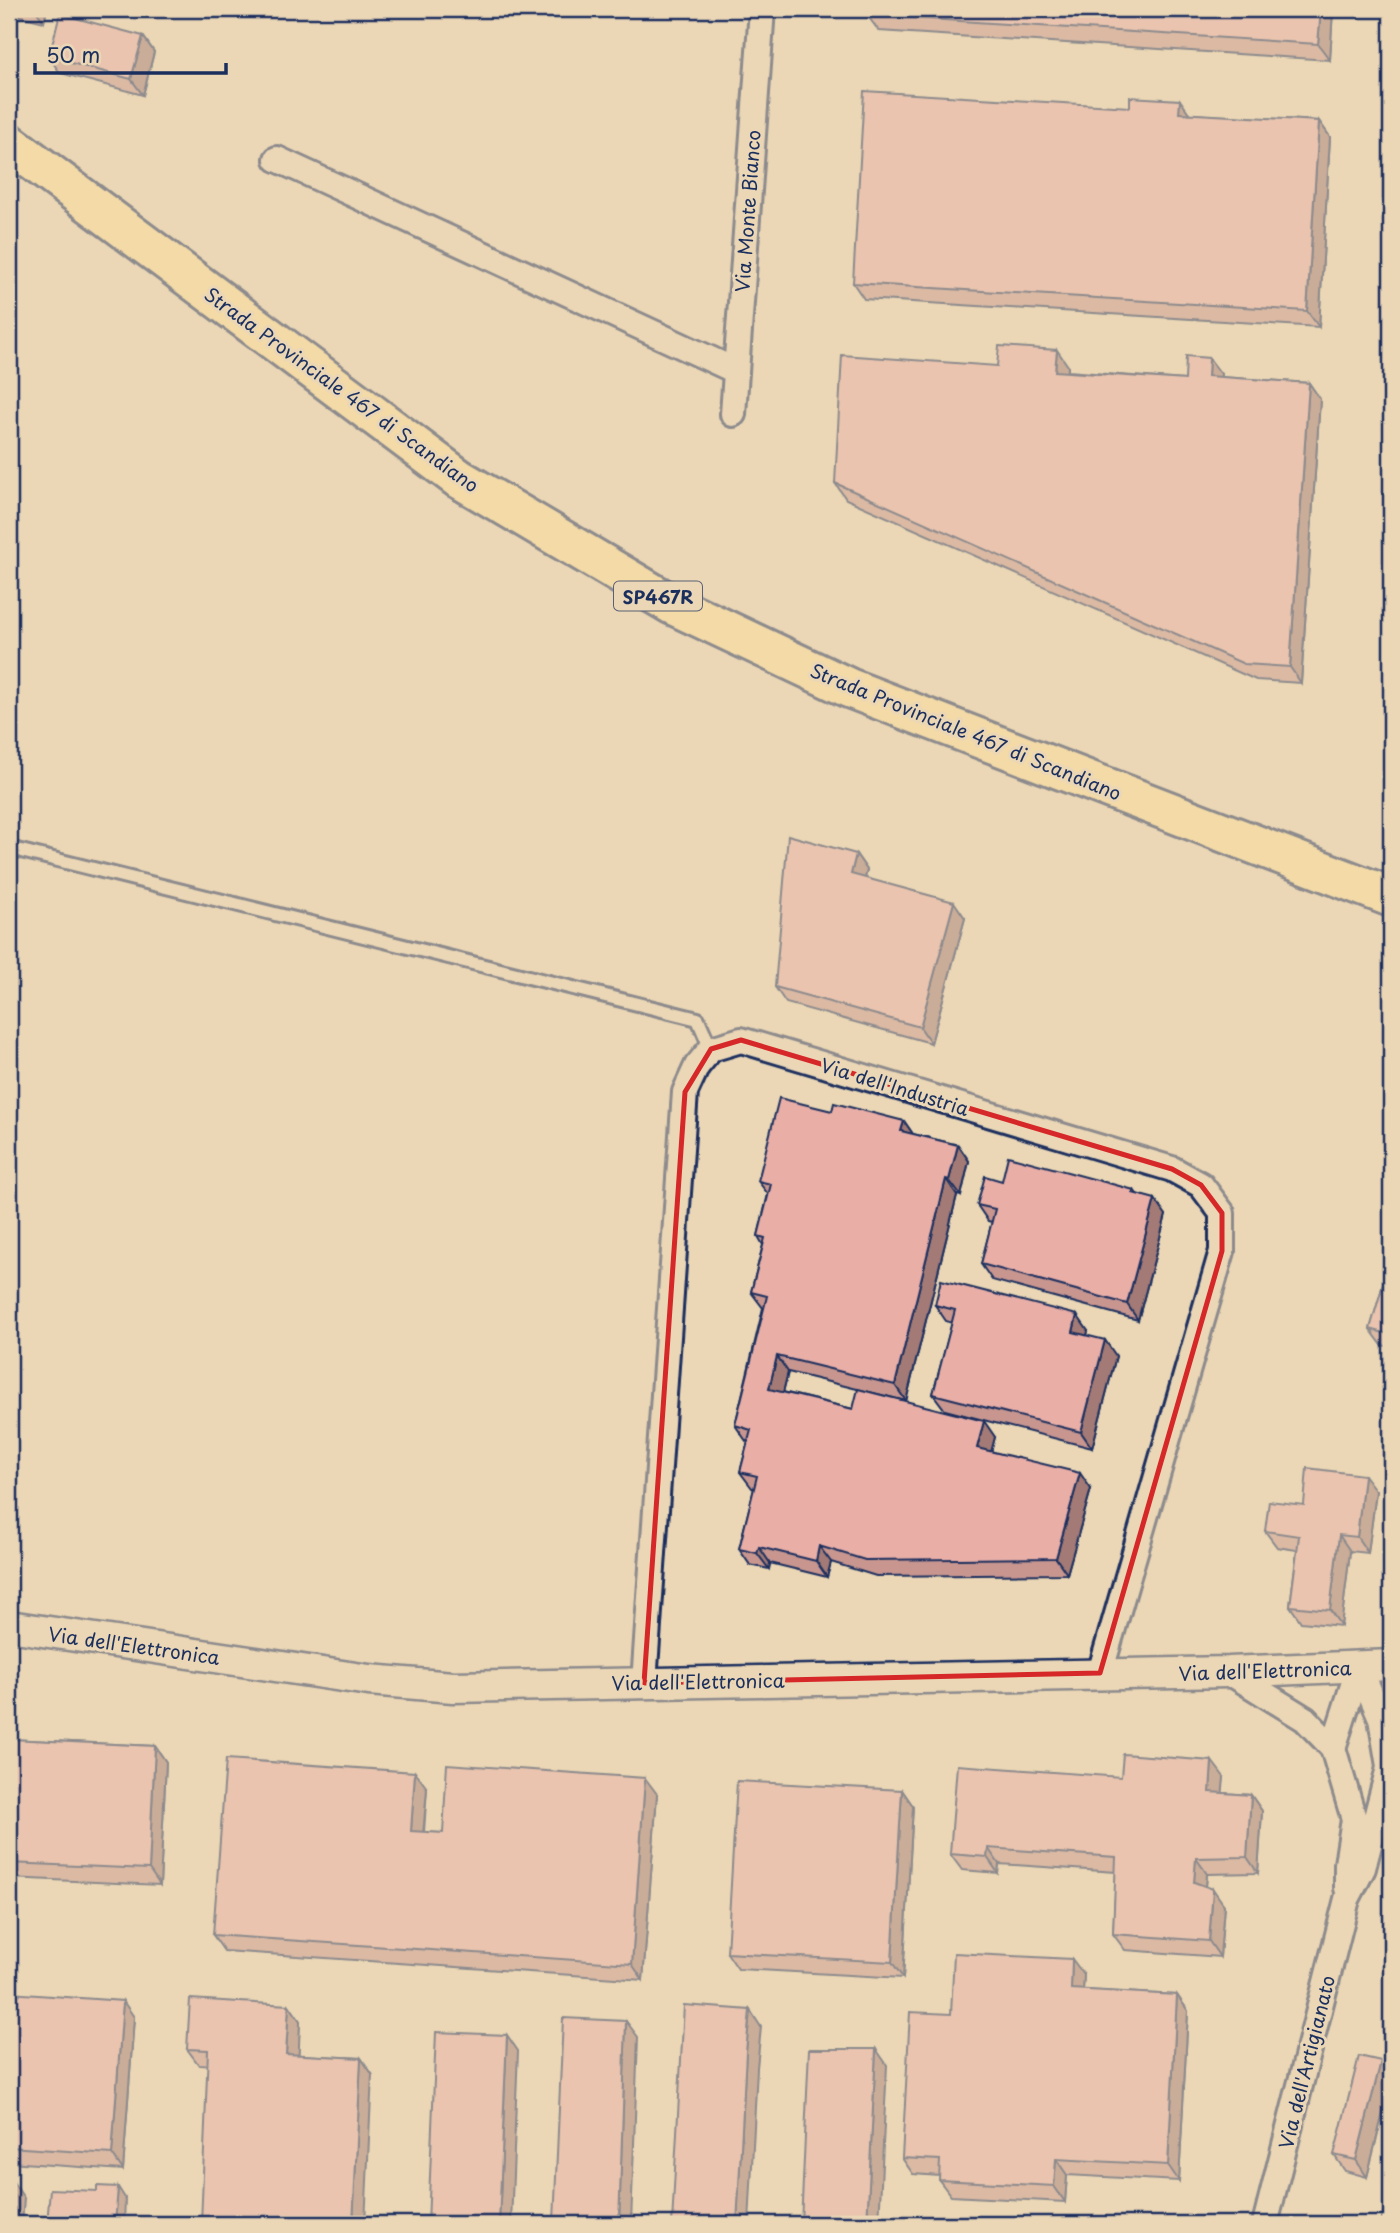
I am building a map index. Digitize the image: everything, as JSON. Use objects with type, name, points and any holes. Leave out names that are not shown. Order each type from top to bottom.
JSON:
[{"type":"highway","name":"Strada Provinciale 467 di Scandiano","points":[[9,143],[458,478],[671,604],[849,688],[1391,897]]},
{"type":"street","name":"Via Monte Bianco","points":[[733,414],[761,9]]},
{"type":"street","points":[[277,159],[736,372]]},
{"type":"street","name":"Via dell'Industria","points":[[711,1049],[741,1040],[1172,1169],[1201,1185],[1222,1213],[1222,1251],[1100,1673]]},
{"type":"street","points":[[644,1683],[685,1092],[697,1066],[711,1049]]},
{"type":"street","name":"Via dell'Elettronica","points":[[9,1626],[369,1680],[453,1687],[1229,1672],[1391,1665]]},
{"type":"street","points":[[1333,1748],[1359,1667]]},
{"type":"street","name":"Via dell'Artigianato","points":[[1265,2224],[1347,1899],[1363,1868],[1390,1763],[1381,1718],[1359,1667]]},
{"type":"street","name":"Via dell'Artigianato","points":[[1229,1672],[1305,1719],[1333,1748],[1354,1819],[1347,1864],[1347,1899]]},
{"type":"lane","points":[[9,848],[698,1019],[711,1049]]},
{"type":"highlighted area","points":[[741,1040],[1172,1169],[1201,1185],[1222,1213],[1222,1251],[1100,1673],[644,1683],[685,1092],[711,1049]]},
{"type":"building","points":[[868,9],[1321,9],[1318,44],[867,15]]},
{"type":"building","points":[[60,14],[143,36],[131,79],[49,57]]},
{"type":"building","points":[[864,91],[1130,107],[1130,97],[1180,100],[1179,113],[1319,121],[1307,311],[853,283]]},
{"type":"building","points":[[999,346],[1057,350],[1055,371],[1185,380],[1186,356],[1209,358],[1208,376],[1309,383],[1290,667],[1244,664],[835,483],[842,355],[997,366]]},
{"type":"building","points":[[788,835],[856,854],[851,874],[954,902],[920,1027],[775,987]]},
{"type":"building","points":[[779,1098],[832,1111],[834,1103],[904,1121],[901,1131],[958,1145],[949,1180],[946,1179],[895,1385],[777,1356],[769,1389],[853,1409],[858,1389],[984,1421],[977,1448],[1080,1473],[1056,1558],[865,1560],[819,1546],[816,1561],[759,1547],[757,1553],[739,1549],[757,1476],[740,1472],[751,1430],[735,1425],[767,1296],[751,1292],[765,1238],[758,1236],[771,1184],[758,1181]]},
{"type":"building","points":[[1008,1156],[1134,1190],[1133,1193],[1155,1199],[1127,1304],[981,1264],[995,1209],[977,1205],[985,1176],[1002,1181]]},
{"type":"building","points":[[1391,1257],[1391,1335],[1370,1329]]},
{"type":"building","points":[[941,1280],[1077,1315],[1073,1332],[1105,1340],[1081,1432],[933,1394],[955,1310],[935,1305]]},
{"type":"building","points":[[1307,1468],[1364,1475],[1357,1537],[1339,1535],[1330,1610],[1290,1606],[1299,1536],[1265,1531],[1269,1501],[1304,1505]]},
{"type":"building","points":[[9,1739],[155,1746],[149,1869],[9,1863]]},
{"type":"building","points":[[1123,1754],[1212,1761],[1210,1792],[1251,1795],[1247,1857],[1196,1858],[1194,1882],[1213,1889],[1209,1941],[1113,1934],[1116,1857],[988,1848],[987,1857],[950,1854],[957,1765],[1121,1777]]},
{"type":"building","points":[[226,1759],[415,1772],[411,1831],[443,1833],[447,1764],[645,1778],[632,1964],[213,1935]]},
{"type":"building","points":[[737,1781],[902,1790],[892,1962],[727,1953]]},
{"type":"building","points":[[954,1953],[1072,1959],[1071,1989],[1177,1995],[1168,2165],[1056,2159],[1054,2186],[939,2180],[940,2160],[902,2158],[910,2012],[951,2014]]},
{"type":"building","points":[[9,1993],[123,2001],[112,2154],[9,2147]]},
{"type":"building","points":[[190,1999],[289,2005],[286,2054],[361,2058],[353,2224],[201,2224],[208,2050],[187,2049]]},
{"type":"building","points":[[684,2005],[750,2010],[737,2224],[672,2224]]},
{"type":"building","points":[[563,2018],[626,2021],[619,2224],[554,2222]]},
{"type":"building","points":[[436,2032],[507,2035],[499,2224],[428,2224]]},
{"type":"building","points":[[809,2049],[876,2049],[867,2224],[801,2224]]},
{"type":"building","points":[[1359,2056],[1381,2061],[1356,2160],[1334,2155]]},
{"type":"building","points":[[1391,2177],[1391,2224],[1381,2224]]},
{"type":"building","points":[[9,2182],[13,2182],[10,2223],[9,2223]]},
{"type":"building","points":[[97,2186],[118,2187],[115,2224],[47,2224],[50,2189],[97,2191]]}]
